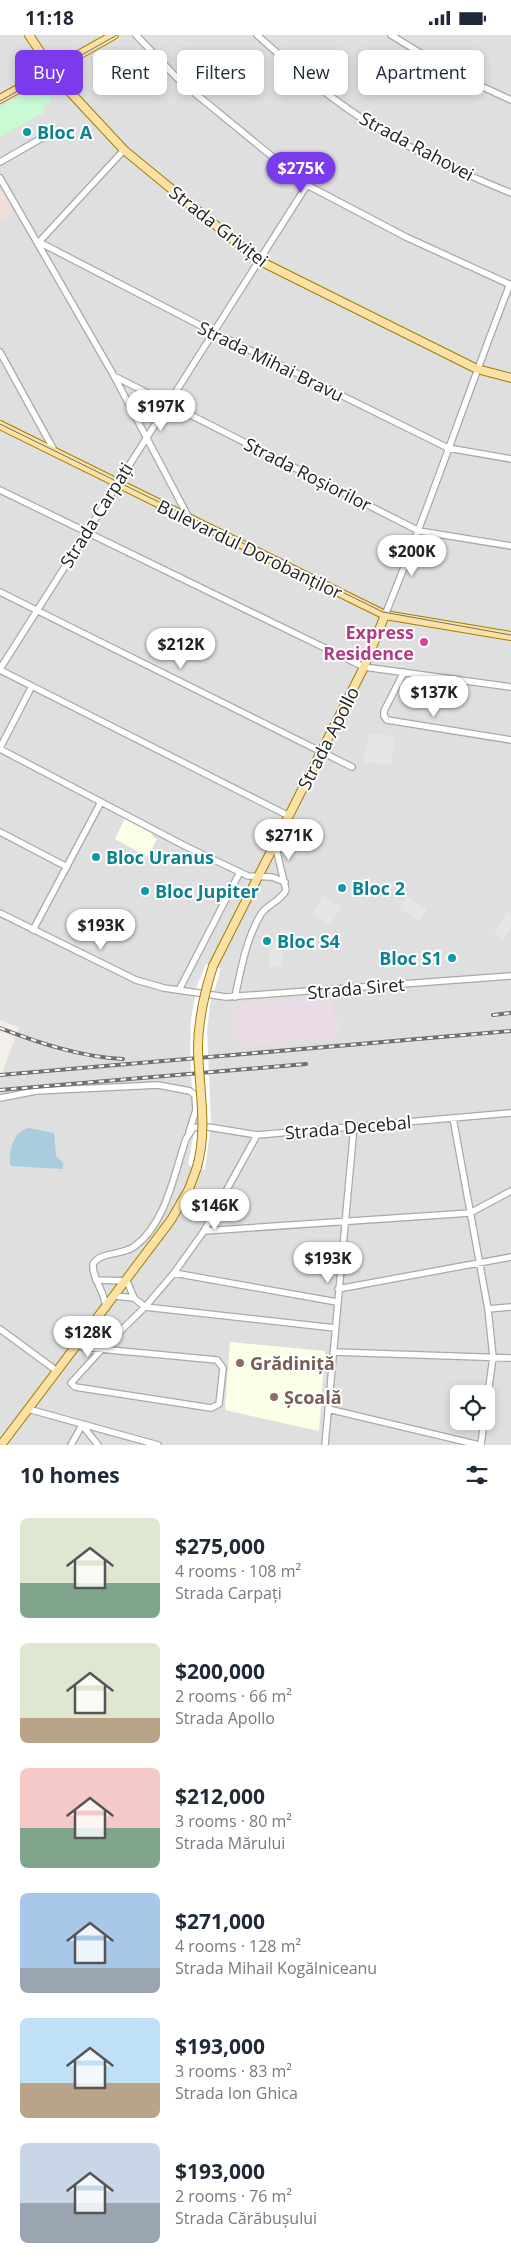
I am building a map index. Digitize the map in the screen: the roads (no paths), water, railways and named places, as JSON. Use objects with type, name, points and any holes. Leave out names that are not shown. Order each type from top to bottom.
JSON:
[{"type":"main road","name":"Strada Griviței","points":[[30,35],[39,50]]},
{"type":"main road","points":[[83,52],[114,35]]},
{"type":"main road","points":[[0,99],[15,90]]},
{"type":"main road","name":"Strada Griviței","points":[[72,95],[124,150],[258,260],[477,369],[511,378]]},
{"type":"main road","name":"Bulevardul Dorobanților","points":[[0,425],[385,615],[511,636]]},
{"type":"main road","name":"Strada Apollo","points":[[1,1445],[127,1281],[178,1211],[189,1189],[197,1167],[203,1127],[198,1051],[200,1015],[213,966],[364,667],[385,615]]},
{"type":"street","points":[[136,35],[157,59],[187,88],[307,185],[342,206],[510,284]]},
{"type":"street","name":"Strada Rahovei","points":[[257,35],[324,92],[377,128],[426,155],[511,193]]},
{"type":"street","points":[[391,35],[452,73],[511,100]]},
{"type":"street","points":[[0,162],[42,138]]},
{"type":"street","points":[[39,242],[124,150]]},
{"type":"street","points":[[0,178],[39,242],[147,435],[190,519]]},
{"type":"street","name":"Strada Carpați","points":[[0,670],[36,609],[307,185]]},
{"type":"street","name":"Strada Mihai Bravu","points":[[39,242],[213,332],[448,448],[511,459]]},
{"type":"street","name":"Strada Apollo","points":[[385,615],[419,531],[477,369],[510,284]]},
{"type":"street","points":[[0,352],[55,452]]},
{"type":"street","name":"Strada Roșiorilor","points":[[114,376],[419,531],[511,545]]},
{"type":"street","points":[[0,490],[364,667],[511,687]]},
{"type":"street","points":[[0,592],[352,767]]},
{"type":"street","points":[[0,670],[289,816]]},
{"type":"street","points":[[404,672],[384,711],[384,716],[387,720],[511,740]]},
{"type":"street","points":[[32,686],[0,749],[250,877],[272,877],[285,882]]},
{"type":"street","points":[[33,930],[101,802]]},
{"type":"street","points":[[0,832],[67,867]]},
{"type":"street","points":[[235,997],[244,955],[252,934],[265,909],[284,895],[287,887],[275,844]]},
{"type":"street","points":[[179,990],[240,872]]},
{"type":"street","name":"Strada Siret","points":[[0,913],[136,980],[200,994],[235,997],[511,976]]},
{"type":"street","points":[[0,1097],[36,1091],[164,1085],[190,1091],[195,1095],[196,1110],[166,1198],[151,1228],[134,1247],[95,1261],[92,1269],[104,1294],[106,1308]]},
{"type":"street","name":"Strada Decebal","points":[[188,1134],[193,1128],[202,1126],[257,1135],[511,1113]]},
{"type":"street","points":[[452,1118],[488,1309],[493,1357],[489,1385]]},
{"type":"street","points":[[324,1445],[354,1126]]},
{"type":"street","points":[[76,1346],[102,1349],[220,1362],[223,1369],[221,1401],[215,1408],[75,1387],[71,1383],[102,1349],[144,1307],[174,1273],[204,1231],[257,1135]]},
{"type":"street","points":[[204,1231],[470,1213],[511,1191]]},
{"type":"street","points":[[338,1289],[511,1257]]},
{"type":"street","points":[[174,1273],[338,1302]]},
{"type":"street","points":[[96,1279],[127,1281],[134,1298],[144,1307],[335,1328]]},
{"type":"street","points":[[115,1296],[134,1298]]},
{"type":"street","points":[[488,1309],[511,1307]]},
{"type":"street","points":[[0,1329],[57,1371]]},
{"type":"street","points":[[333,1352],[511,1358]]},
{"type":"street","points":[[28,1409],[158,1445]]},
{"type":"street","points":[[328,1409],[480,1445],[482,1430]]},
{"type":"street","points":[[71,1445],[82,1425]]},
{"type":"street","points":[[82,1425],[98,1445]]},
{"type":"water","points":[[29,1128],[54,1133],[56,1156],[64,1164],[62,1169],[11,1166],[10,1155],[13,1143],[19,1133]]},
{"type":"tram line","points":[[0,101],[117,35]]},
{"type":"tram line","points":[[0,424],[383,612],[511,635]]},
{"type":"railway","points":[[493,1015],[511,1013]]},
{"type":"railway","points":[[0,1028],[60,1048],[107,1058],[123,1059]]},
{"type":"railway","points":[[0,1075],[511,1031]]},
{"type":"railway","points":[[0,1090],[306,1064]]},
{"type":"place","name":"Bloc A","points":[[27,132]]},
{"type":"place","name":"Express Residence","points":[[424,642]]},
{"type":"place","name":"Bloc Uranus","points":[[96,857]]},
{"type":"place","name":"Bloc 2","points":[[342,888]]},
{"type":"place","name":"Bloc Jupiter","points":[[145,891]]},
{"type":"place","name":"Bloc S4","points":[[267,941]]},
{"type":"place","name":"Bloc S1","points":[[452,958]]},
{"type":"place","name":"Grădiniță","points":[[240,1363]]},
{"type":"place","name":"Școală","points":[[274,1397]]}]
